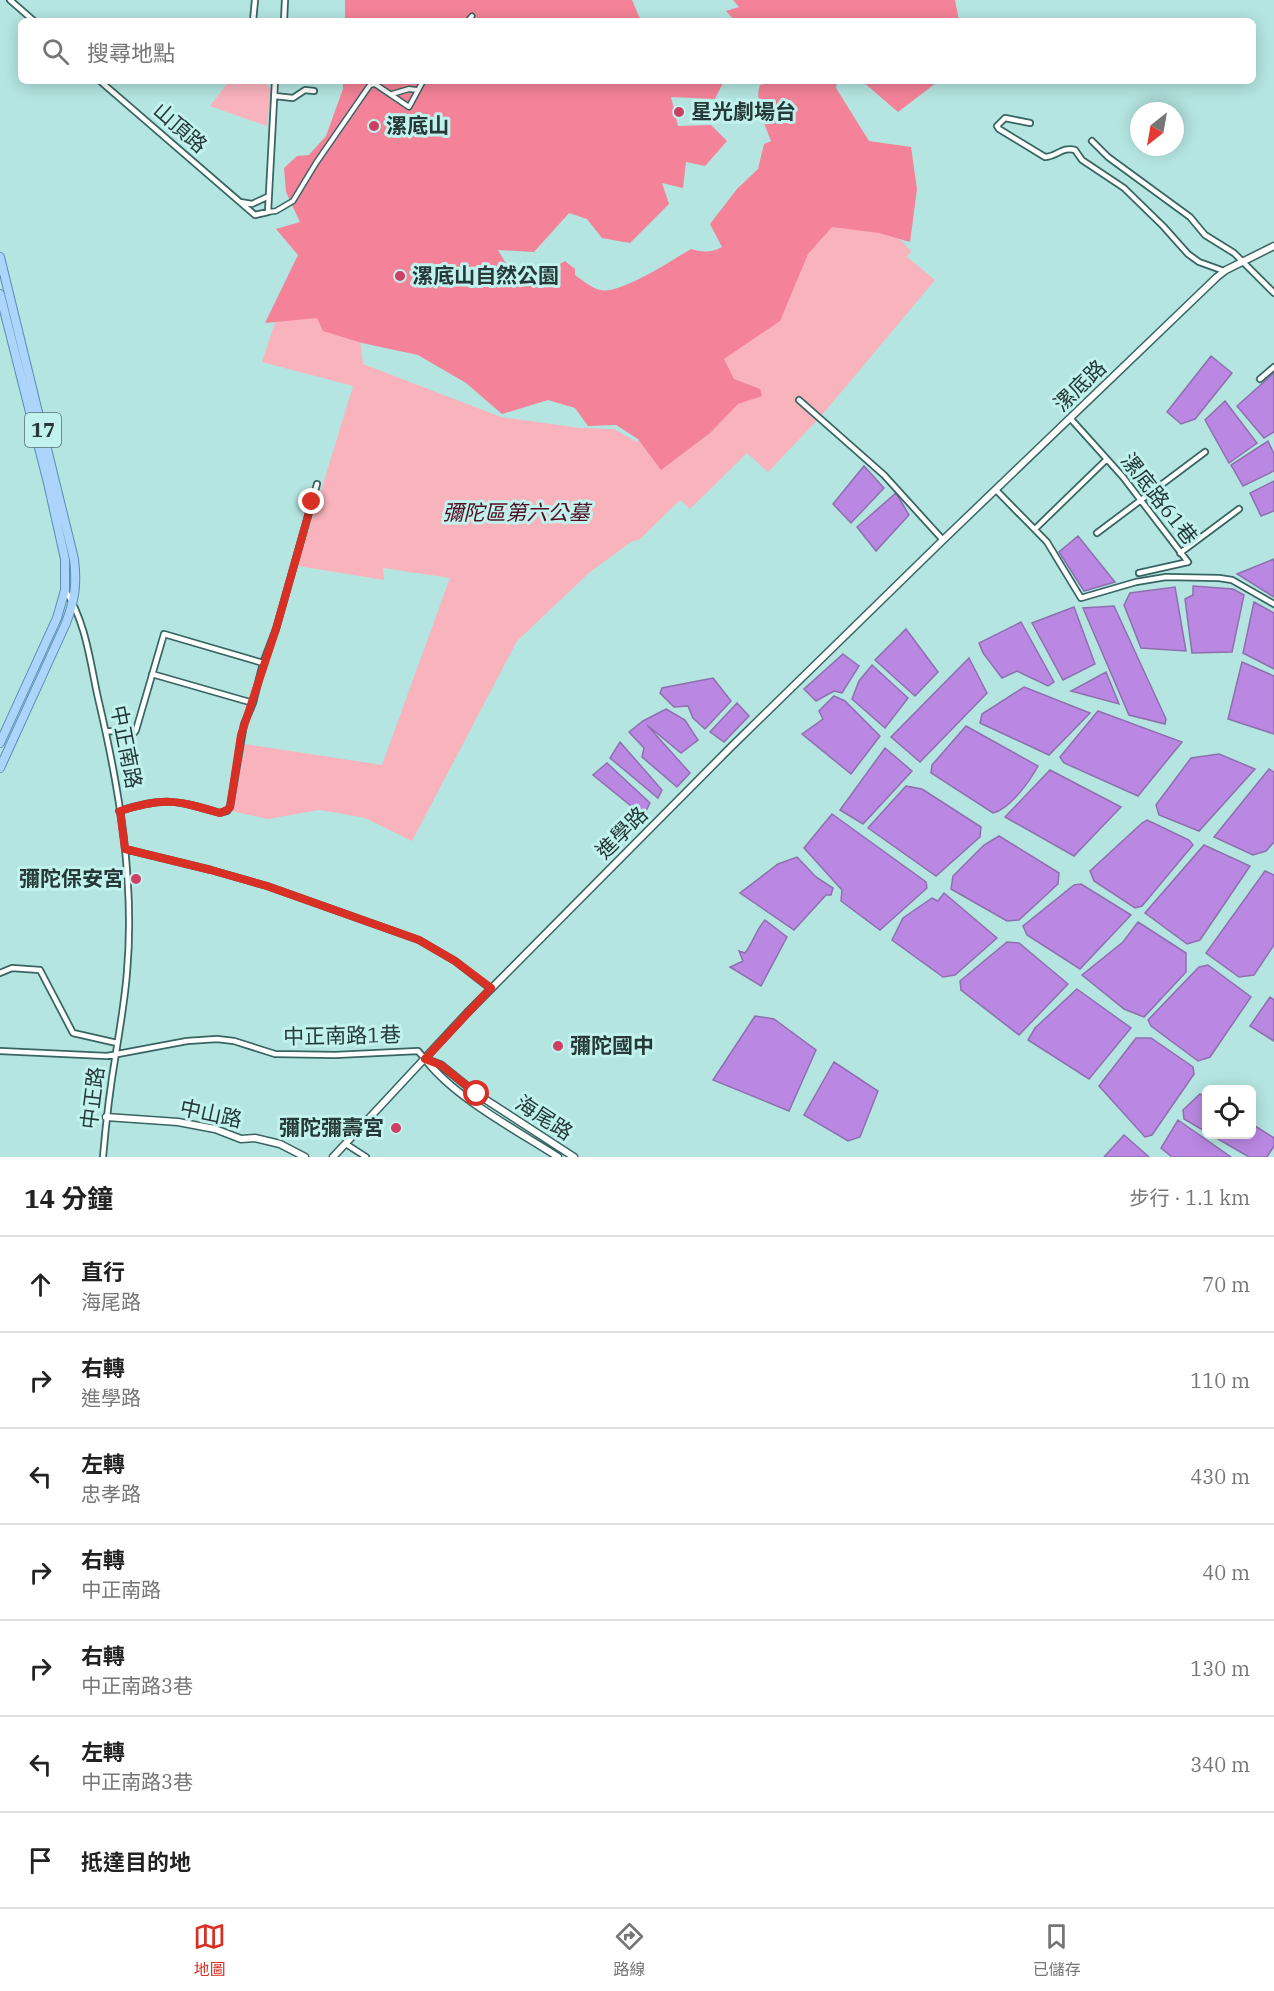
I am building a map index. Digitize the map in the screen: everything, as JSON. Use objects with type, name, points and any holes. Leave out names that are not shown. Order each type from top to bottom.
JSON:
[{"type":"main road","name":"中正南路","points":[[0,257],[74,559],[77,581],[74,604]]},
{"type":"main road","name":"17","points":[[0,294],[65,559],[65,590],[57,618],[0,743]]},
{"type":"main road","name":"17","points":[[0,768],[74,604]]},
{"type":"street","points":[[10,0],[30,18]]},
{"type":"street","points":[[253,18],[255,0]]},
{"type":"street","points":[[284,18],[285,0]]},
{"type":"street","name":"山頂路","points":[[103,84],[255,215],[268,212]]},
{"type":"street","points":[[275,84],[267,197],[268,212],[276,211],[293,201],[369,85],[375,84],[409,106],[421,84]]},
{"type":"street","points":[[392,94],[409,89],[417,90]]},
{"type":"street","points":[[275,96],[293,98],[305,90],[314,91]]},
{"type":"street","points":[[1030,123],[1005,118],[997,126],[1045,157],[1066,149],[1075,150],[1082,160],[1124,188],[1188,254],[1199,262],[1224,271]]},
{"type":"street","points":[[1092,141],[1108,157],[1190,217],[1204,235],[1234,253],[1274,293]]},
{"type":"street","points":[[238,201],[252,204],[267,197]]},
{"type":"street","name":"漯底路","points":[[943,540],[1224,271],[1274,246]]},
{"type":"street","points":[[1260,379],[1274,367]]},
{"type":"street","points":[[799,400],[884,475],[943,540]]},
{"type":"street","name":"漯底路61巷","points":[[1070,418],[1142,501],[1188,562],[1139,573]]},
{"type":"street","points":[[1097,532],[1142,501],[1205,452]]},
{"type":"street","points":[[1035,529],[1107,459]]},
{"type":"street","points":[[120,811],[158,801],[173,800],[220,813],[230,807],[241,735],[254,703],[317,484]]},
{"type":"street","points":[[996,490],[1047,542],[1081,598],[1136,582],[1166,577],[1219,578],[1232,580],[1274,604]]},
{"type":"street","points":[[1180,553],[1239,508]]},
{"type":"street","name":"進學路","points":[[333,1157],[491,988],[729,749],[943,540]]},
{"type":"street","name":"中正南路","points":[[65,590],[74,604],[81,623],[106,731],[125,849],[130,914],[128,974],[117,1043]]},
{"type":"street","points":[[106,731],[135,732],[164,634],[264,663]]},
{"type":"street","points":[[152,674],[254,703]]},
{"type":"street","points":[[125,849],[267,886],[419,940],[455,961],[491,988]]},
{"type":"street","points":[[0,974],[12,968],[40,970],[73,1033],[117,1043]]},
{"type":"street","name":"中正南路1巷","points":[[115,1055],[187,1041],[217,1039],[234,1041],[276,1054],[335,1055],[418,1051],[425,1059]]},
{"type":"street","name":"中正路","points":[[104,1157],[106,1117],[117,1043]]},
{"type":"street","points":[[0,1051],[115,1055]]},
{"type":"street","name":"海尾路","points":[[425,1059],[436,1073],[471,1100],[558,1157]]},
{"type":"street","name":"海尾路","points":[[425,1059],[441,1065],[477,1094],[574,1157]]},
{"type":"street","name":"中山路","points":[[106,1117],[178,1122],[215,1129],[241,1139],[255,1138],[280,1144],[305,1157]]},
{"type":"street","points":[[346,1144],[366,1157]]},
{"type":"green space","points":[[227,84],[266,84],[271,90],[267,126],[210,106]]},
{"type":"green space","name":"彌陀區第六公墓","points":[[832,220],[890,229],[911,251],[907,257],[935,280],[822,415],[768,472],[747,453],[690,509],[680,500],[640,539],[631,542],[590,572],[517,641],[412,841],[365,818],[332,812],[319,810],[268,819],[231,811],[244,744],[382,765],[450,578],[383,568],[384,580],[298,566],[353,386],[262,362],[280,307],[359,331],[363,364],[501,417],[580,428],[614,429],[637,442]]},
{"type":"shaded area","points":[[345,0],[632,0],[640,18],[345,18]]},
{"type":"shaded area","points":[[733,0],[955,0],[958,18],[732,18],[726,11],[739,7]]},
{"type":"shaded area","name":"漯底山自然公園","points":[[343,84],[722,84],[715,99],[671,97],[678,126],[711,125],[727,141],[705,166],[686,162],[683,188],[662,183],[669,204],[630,243],[602,238],[587,219],[569,213],[534,252],[498,250],[514,277],[537,277],[565,261],[575,269],[575,275],[587,284],[600,290],[609,290],[646,276],[691,249],[707,251],[722,247],[710,224],[737,189],[758,169],[764,144],[771,141],[758,99],[760,85],[764,84],[837,84],[836,88],[869,141],[911,147],[917,189],[910,242],[879,233],[832,227],[808,254],[780,321],[724,359],[734,379],[760,389],[762,396],[738,404],[710,433],[661,470],[638,439],[616,425],[588,426],[575,408],[548,400],[502,414],[466,383],[418,355],[362,343],[323,331],[317,318],[265,323],[298,255],[276,229],[300,222],[286,192],[284,168],[297,156],[309,155],[326,136]]},
{"type":"shaded area","points":[[865,84],[935,84],[898,112]]},
{"type":"shaded area","points":[[1211,356],[1232,373],[1195,419],[1181,424],[1167,412]]},
{"type":"shaded area","points":[[1274,373],[1274,432],[1264,438],[1237,406]]},
{"type":"shaded area","points":[[1225,401],[1257,443],[1229,463],[1205,420]]},
{"type":"shaded area","points":[[1268,441],[1274,454],[1274,471],[1243,486],[1231,465]]},
{"type":"shaded area","points":[[864,466],[884,488],[851,523],[833,504]]},
{"type":"shaded area","points":[[1274,481],[1274,511],[1261,516],[1250,493]]},
{"type":"shaded area","points":[[896,493],[909,515],[876,551],[857,527]]},
{"type":"shaded area","points":[[1078,536],[1115,582],[1084,591],[1059,552]]},
{"type":"shaded area","points":[[1274,559],[1274,597],[1237,574]]},
{"type":"shaded area","points":[[1193,586],[1233,589],[1244,595],[1232,652],[1192,653],[1185,599],[1193,595]]},
{"type":"shaded area","points":[[1175,587],[1186,651],[1141,648],[1124,605],[1130,593]]},
{"type":"shaded area","points":[[1254,602],[1274,613],[1274,669],[1243,653]]},
{"type":"shaded area","points":[[1114,606],[1166,719],[1165,724],[1129,715],[1083,608]]},
{"type":"shaded area","points":[[1074,607],[1095,664],[1063,680],[1032,623]]},
{"type":"shaded area","points":[[1021,622],[1054,682],[1048,686],[1017,671],[1002,678],[983,653],[979,643]]},
{"type":"shaded area","points":[[906,629],[938,672],[915,696],[875,660]]},
{"type":"shaded area","points":[[843,654],[859,666],[842,693],[834,691],[816,701],[804,689]]},
{"type":"shaded area","points":[[969,658],[987,693],[920,762],[891,737]]},
{"type":"shaded area","points":[[1242,662],[1274,676],[1274,734],[1228,719]]},
{"type":"shaded area","points":[[872,665],[908,698],[885,728],[852,699],[859,681]]},
{"type":"shaded area","points":[[1106,672],[1119,704],[1071,691]]},
{"type":"shaded area","points":[[713,678],[731,701],[705,729],[693,718],[688,706],[674,707],[660,693],[662,688]]},
{"type":"shaded area","points":[[1024,687],[1090,713],[1049,755],[980,723],[982,714]]},
{"type":"shaded area","points":[[834,696],[845,701],[880,736],[851,774],[802,734],[823,719],[819,711]]},
{"type":"shaded area","points":[[737,703],[749,716],[724,742],[710,732]]},
{"type":"shaded area","points":[[666,709],[685,720],[698,740],[681,753],[647,725],[690,773],[677,787],[642,757],[644,748],[629,732],[643,721]]},
{"type":"shaded area","points":[[1098,711],[1182,742],[1138,796],[1064,763],[1060,757]]},
{"type":"shaded area","points":[[966,726],[1038,766],[1013,800],[993,813],[931,773],[932,765]]},
{"type":"shaded area","points":[[620,742],[662,790],[658,798],[610,758]]},
{"type":"shaded area","points":[[885,748],[912,771],[863,824],[840,810]]},
{"type":"shaded area","points":[[1219,754],[1255,769],[1199,831],[1159,815],[1156,805],[1191,758]]},
{"type":"shaded area","points":[[607,763],[650,803],[646,811],[636,810],[593,775]]},
{"type":"shaded area","points":[[1269,769],[1274,772],[1274,842],[1266,851],[1253,855],[1214,837]]},
{"type":"shaded area","points":[[1050,770],[1121,807],[1074,856],[1005,817]]},
{"type":"shaded area","points":[[906,786],[922,789],[981,827],[980,837],[936,876],[868,828]]},
{"type":"shaded area","points":[[832,814],[926,882],[927,888],[880,930],[841,901],[842,890],[804,848]]},
{"type":"shaded area","points":[[1147,820],[1189,840],[1193,845],[1142,906],[1135,908],[1094,881],[1090,871]]},
{"type":"shaded area","points":[[999,836],[1059,873],[1058,884],[1019,920],[1007,921],[951,889],[953,876],[984,845]]},
{"type":"shaded area","points":[[1204,845],[1250,866],[1200,940],[1187,944],[1145,913]]},
{"type":"shaded area","points":[[797,857],[816,877],[833,888],[831,895],[826,895],[794,930],[740,893],[778,864]]},
{"type":"shaded area","points":[[1265,871],[1274,875],[1274,945],[1254,975],[1239,977],[1206,953]]},
{"type":"shaded area","points":[[1081,884],[1131,915],[1080,969],[1027,935],[1023,926],[1074,885]]},
{"type":"shaded area","points":[[944,893],[997,938],[955,975],[943,977],[892,940],[903,918],[932,898],[938,901]]},
{"type":"shaded area","points":[[765,920],[787,937],[761,986],[730,967],[743,961],[739,951],[745,953]]},
{"type":"shaded area","points":[[1138,922],[1186,953],[1186,972],[1144,1017],[1124,1009],[1082,975],[1123,942]]},
{"type":"shaded area","points":[[1007,942],[1019,943],[1068,984],[1019,1035],[961,990],[960,981]]},
{"type":"shaded area","points":[[1208,965],[1251,997],[1210,1057],[1198,1061],[1151,1026],[1148,1020],[1199,967]]},
{"type":"shaded area","points":[[1077,989],[1131,1028],[1089,1079],[1028,1040],[1035,1028]]},
{"type":"shaded area","points":[[1270,997],[1274,1000],[1274,1041],[1250,1026]]},
{"type":"shaded area","points":[[755,1016],[774,1019],[816,1050],[789,1111],[713,1080]]},
{"type":"shaded area","points":[[1136,1038],[1151,1038],[1193,1067],[1194,1074],[1152,1135],[1145,1137],[1099,1086]]},
{"type":"shaded area","points":[[834,1062],[878,1091],[860,1137],[848,1141],[804,1115]]},
{"type":"shaded area","points":[[1200,1094],[1202,1095],[1202,1130],[1184,1119],[1183,1110]]},
{"type":"shaded area","points":[[1178,1120],[1202,1139],[1231,1157],[1172,1157],[1161,1148]]},
{"type":"shaded area","points":[[1256,1127],[1274,1138],[1274,1146],[1267,1157],[1249,1157],[1218,1139],[1256,1139]]},
{"type":"shaded area","points":[[1124,1135],[1149,1157],[1104,1157]]},
{"type":"place","name":"星光劇場台","points":[[679,112]]},
{"type":"place","name":"漯底山","points":[[374,126]]},
{"type":"place","name":"漯底山自然公園","points":[[400,276]]},
{"type":"place","name":"彌陀保安宮","points":[[136,879]]},
{"type":"place","name":"彌陀國中","points":[[558,1046]]},
{"type":"place","name":"彌陀彌壽宮","points":[[396,1128]]},
{"type":"route","points":[[312,502],[254,703],[241,735],[230,807],[220,813],[173,800],[137,805],[120,811],[125,849],[267,886],[419,940],[455,961],[491,988],[425,1059],[441,1065],[477,1094]]}]
